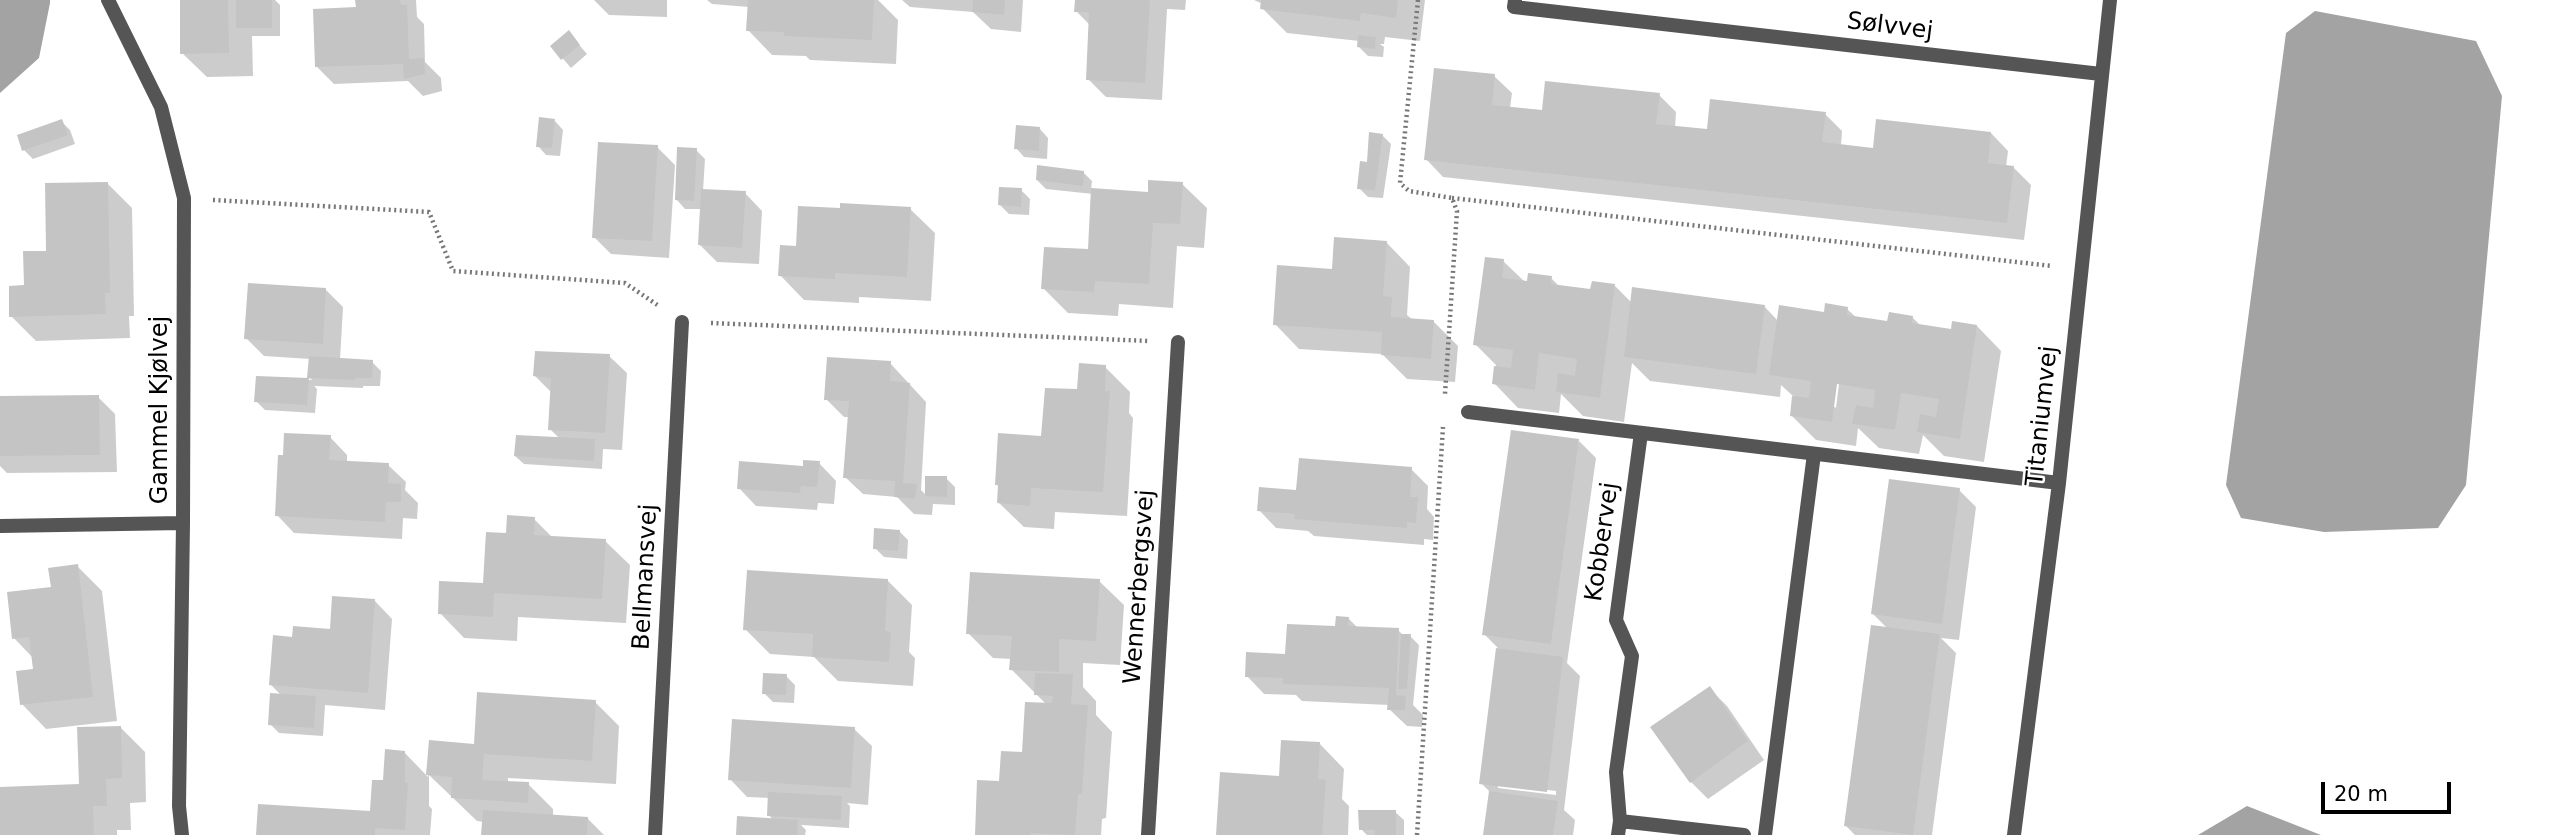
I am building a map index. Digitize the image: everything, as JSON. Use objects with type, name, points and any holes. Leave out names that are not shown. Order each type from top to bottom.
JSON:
[{"type":"street","name":"Gammel Kjølvej","points":[[108,0],[161,107],[184,198],[179,806],[182,835]]},
{"type":"street","name":"Sølvvej","points":[[1515,0],[1514,7],[2101,74]]},
{"type":"street","name":"Titaniumvej","points":[[2014,835],[2059,483],[2109,0]]},
{"type":"street","name":"Bellmansvej","points":[[655,835],[682,322]]},
{"type":"street","name":"Wennerbergsvej","points":[[1148,835],[1178,342]]},
{"type":"street","points":[[1468,412],[2059,483]]},
{"type":"street","name":"Kobbervej","points":[[1642,433],[1616,620],[1632,656],[1616,772],[1619,828],[1744,835]]},
{"type":"street","points":[[1765,835],[1814,454]]},
{"type":"street","points":[[0,526],[183,523]]},
{"type":"path","points":[[1418,0],[1399,183],[1409,191],[2081,269]]},
{"type":"path","points":[[184,198],[429,212],[453,271],[625,283],[682,322],[1178,342]]},
{"type":"path","points":[[1445,396],[1457,211],[1452,198]]},
{"type":"path","points":[[1417,835],[1443,423]]},
{"type":"shaded area","points":[[0,0],[50,0],[50,3],[39,58],[0,93]]},
{"type":"shaded area","points":[[2315,11],[2476,41],[2502,96],[2466,485],[2438,528],[2324,532],[2241,518],[2226,485],[2286,33]]},
{"type":"shaded area","points":[[2247,806],[2321,835],[2198,835]]},
{"type":"building","points":[[180,0],[228,0],[229,53],[180,54]]},
{"type":"building","points":[[236,0],[272,0],[272,28],[236,28]]},
{"type":"building","points":[[355,0],[400,0],[401,5],[407,5],[409,59],[424,58],[425,74],[404,79],[403,64],[315,67],[313,9],[356,7]]},
{"type":"building","points":[[748,0],[874,0],[872,40],[784,36],[784,32],[746,31]]},
{"type":"building","points":[[973,0],[1005,0],[1004,15],[972,12]]},
{"type":"building","points":[[1075,0],[1150,0],[1145,83],[1086,80],[1089,12],[1074,12]]},
{"type":"building","points":[[1261,0],[1398,0],[1396,18],[1361,13],[1360,21],[1260,9]]},
{"type":"building","points":[[569,30],[580,45],[561,60],[550,46]]},
{"type":"building","points":[[1358,35],[1376,37],[1375,49],[1357,47]]},
{"type":"building","points":[[1434,68],[1495,74],[1492,105],[1542,110],[1545,81],[1660,93],[1656,124],[1707,129],[1710,99],[1826,112],[1822,142],[1873,148],[1876,119],[1991,132],[1988,163],[2014,166],[2007,223],[1424,160]]},
{"type":"building","points":[[539,117],[555,119],[552,148],[536,147]]},
{"type":"building","points":[[62,119],[68,135],[22,151],[17,135]]},
{"type":"building","points":[[1016,125],[1040,127],[1039,151],[1014,149]]},
{"type":"building","points":[[1369,132],[1383,134],[1375,190],[1357,189],[1360,161],[1367,162]]},
{"type":"building","points":[[598,142],[658,145],[652,241],[592,238]]},
{"type":"building","points":[[677,147],[697,148],[694,201],[675,200]]},
{"type":"building","points":[[1037,165],[1084,171],[1083,186],[1036,180]]},
{"type":"building","points":[[1148,180],[1183,182],[1180,224],[1153,223],[1149,284],[1095,281],[1094,292],[1041,289],[1044,247],[1088,249],[1091,188],[1148,192]]},
{"type":"building","points":[[108,182],[110,293],[105,293],[106,314],[9,317],[9,286],[24,285],[23,251],[46,251],[45,183]]},
{"type":"building","points":[[999,187],[1022,188],[1021,207],[998,205]]},
{"type":"building","points":[[701,189],[746,191],[742,248],[698,245]]},
{"type":"building","points":[[840,203],[911,207],[907,277],[835,273],[835,279],[778,276],[780,245],[796,246],[798,206],[840,208]]},
{"type":"building","points":[[1334,237],[1387,241],[1383,296],[1392,297],[1391,317],[1434,320],[1431,359],[1381,355],[1382,332],[1273,325],[1277,265],[1332,269]]},
{"type":"building","points":[[1485,257],[1504,259],[1502,278],[1527,281],[1528,273],[1552,276],[1551,284],[1590,289],[1592,281],[1615,284],[1600,398],[1556,392],[1558,373],[1575,376],[1577,359],[1539,353],[1535,390],[1492,384],[1494,366],[1511,368],[1513,350],[1473,345]]},
{"type":"building","points":[[248,283],[326,288],[323,344],[244,339]]},
{"type":"building","points":[[1632,287],[1765,305],[1756,374],[1624,357]]},
{"type":"building","points":[[1825,303],[1848,307],[1847,315],[1887,321],[1889,312],[1913,316],[1912,323],[1951,329],[1952,321],[1977,325],[1960,439],[1917,432],[1920,414],[1936,417],[1939,399],[1901,393],[1895,430],[1852,424],[1856,405],[1873,408],[1875,390],[1837,384],[1832,422],[1790,416],[1792,396],[1809,398],[1811,381],[1769,375],[1779,305],[1824,312]]},
{"type":"building","points":[[535,351],[610,354],[605,433],[548,430],[551,378],[533,376]]},
{"type":"building","points":[[309,356],[373,360],[372,378],[307,378]]},
{"type":"building","points":[[827,357],[891,361],[890,381],[910,383],[903,483],[917,484],[915,499],[894,497],[895,481],[843,478],[849,401],[824,400]]},
{"type":"building","points":[[1079,363],[1106,365],[1105,391],[1110,391],[1103,492],[1031,488],[1030,506],[997,503],[998,485],[995,485],[998,433],[1041,436],[1045,388],[1077,389]]},
{"type":"building","points":[[256,376],[309,378],[307,405],[254,402]]},
{"type":"building","points":[[99,395],[100,455],[0,456],[0,396]]},
{"type":"building","points":[[1511,430],[1579,439],[1551,644],[1482,635]]},
{"type":"building","points":[[284,433],[331,435],[329,460],[389,463],[388,483],[401,484],[401,502],[386,502],[385,522],[275,516],[278,455],[283,455]]},
{"type":"building","points":[[516,435],[595,439],[594,461],[514,456]]},
{"type":"building","points":[[1299,458],[1412,467],[1410,497],[1418,497],[1416,523],[1407,522],[1407,528],[1294,519],[1295,514],[1257,511],[1259,487],[1296,490]]},
{"type":"building","points":[[803,460],[820,461],[817,487],[801,486],[800,493],[737,489],[739,461],[803,466]]},
{"type":"building","points":[[925,476],[947,476],[947,497],[925,496]]},
{"type":"building","points":[[1889,479],[1960,488],[1942,624],[1871,614]]},
{"type":"building","points":[[507,515],[535,517],[534,535],[606,539],[602,599],[494,593],[493,617],[438,614],[439,581],[483,583],[486,532],[506,533]]},
{"type":"building","points":[[874,528],[900,530],[898,551],[873,549]]},
{"type":"building","points":[[78,564],[93,697],[20,705],[16,671],[33,669],[29,637],[12,639],[7,592],[51,587],[48,568]]},
{"type":"building","points":[[747,570],[888,579],[885,631],[891,632],[889,662],[812,657],[813,634],[743,630]]},
{"type":"building","points":[[970,572],[1100,579],[1096,641],[1059,639],[1059,672],[1009,670],[1012,636],[966,634]]},
{"type":"building","points":[[332,596],[375,599],[368,693],[269,685],[273,635],[292,637],[293,626],[330,629]]},
{"type":"building","points":[[1336,616],[1349,617],[1348,626],[1399,628],[1396,695],[1406,696],[1405,710],[1387,710],[1389,688],[1283,684],[1283,678],[1245,677],[1246,652],[1285,654],[1287,624],[1335,626]]},
{"type":"building","points":[[1871,625],[1940,634],[1913,835],[1844,826]]},
{"type":"building","points":[[1401,634],[1411,634],[1407,689],[1398,689]]},
{"type":"building","points":[[1496,648],[1563,657],[1547,792],[1479,784]]},
{"type":"building","points":[[763,673],[787,674],[786,695],[762,694]]},
{"type":"building","points":[[1035,673],[1073,674],[1071,704],[1088,705],[1082,794],[1078,794],[1075,835],[975,835],[977,780],[999,781],[1001,751],[1022,752],[1025,702],[1052,703],[1053,696],[1034,695]]},
{"type":"building","points":[[1710,686],[1748,741],[1690,783],[1650,727]]},
{"type":"building","points":[[477,692],[596,700],[592,761],[484,754],[482,780],[529,782],[528,803],[451,798],[452,777],[426,775],[429,740],[474,744]]},
{"type":"building","points":[[270,693],[316,696],[314,728],[268,725]]},
{"type":"building","points":[[732,719],[855,727],[851,788],[728,780]]},
{"type":"building","points":[[121,726],[122,778],[106,779],[107,806],[93,806],[94,835],[0,835],[0,787],[79,784],[77,727]]},
{"type":"building","points":[[1281,740],[1320,742],[1318,779],[1326,780],[1322,835],[1216,835],[1220,772],[1279,776]]},
{"type":"building","points":[[385,749],[405,751],[405,782],[408,783],[405,830],[375,828],[375,835],[256,835],[258,804],[370,811],[372,780],[383,780]]},
{"type":"building","points":[[1489,791],[1558,801],[1553,835],[1483,835]]},
{"type":"building","points":[[768,792],[842,796],[841,820],[767,816]]},
{"type":"building","points":[[483,810],[588,817],[587,835],[481,835]]},
{"type":"building","points":[[1358,810],[1396,810],[1396,835],[1374,835],[1375,830],[1359,830]]},
{"type":"building","points":[[737,816],[798,820],[797,835],[736,835]]}]
